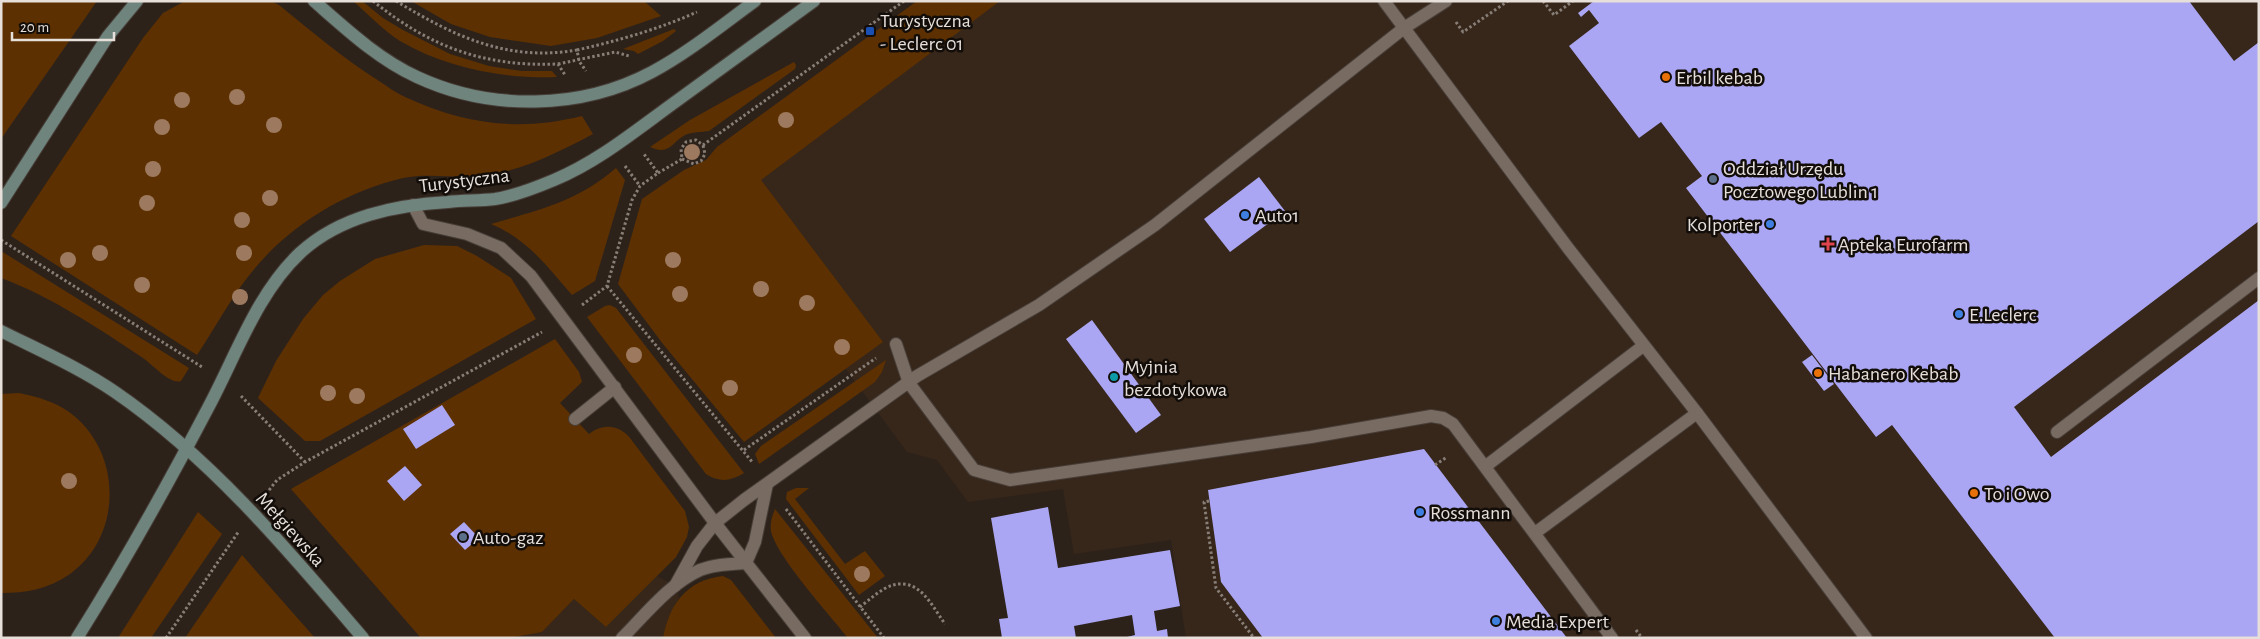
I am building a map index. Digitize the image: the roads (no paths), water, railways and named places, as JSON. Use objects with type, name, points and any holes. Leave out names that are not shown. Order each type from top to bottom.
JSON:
[{"type":"main road","points":[[1,203],[108,36],[137,1]]},
{"type":"main road","points":[[314,1],[351,34],[389,61],[418,77],[476,96],[510,101],[562,99],[624,84],[652,72],[755,1]]},
{"type":"main road","name":"Turystyczna","points":[[77,638],[136,541],[186,450],[223,380],[242,336],[284,269],[302,252],[350,222],[380,210],[413,205],[497,198],[519,193],[576,170],[630,135],[814,1]]},
{"type":"main road","name":"Mełgiewska","points":[[1,331],[113,391],[186,450],[252,512],[363,638]]},
{"type":"street","points":[[1384,1],[1643,346],[1866,638]]},
{"type":"street","points":[[675,586],[698,546],[715,523],[918,376],[1039,305],[1155,225],[1404,28],[1444,2]]},
{"type":"street","points":[[413,205],[424,224],[467,234],[501,248],[531,276],[715,523],[805,638]]},
{"type":"street","points":[[2057,432],[2259,278]]},
{"type":"street","points":[[896,344],[909,383],[974,470],[1010,480],[1302,438],[1431,416],[1442,418],[1452,424],[1486,466],[1612,638]]},
{"type":"street","points":[[1486,466],[1643,346]]},
{"type":"street","points":[[575,419],[615,387]]},
{"type":"street","points":[[1535,533],[1696,414]]},
{"type":"street","points":[[746,563],[755,542],[767,484]]},
{"type":"street","points":[[622,638],[675,586],[701,570],[720,564],[746,563]]},
{"type":"place","name":"Turystyczna - Leclerc 01","points":[[870,31]]},
{"type":"place","name":"Erbil kebab","points":[[1666,77]]},
{"type":"place","name":"Oddział Urzędu Pocztowego Lublin 1","points":[[1713,179]]},
{"type":"place","name":"Auto1","points":[[1245,215]]},
{"type":"place","name":"Kolporter","points":[[1770,224]]},
{"type":"place","name":"Apteka Eurofarm","points":[[1828,244]]},
{"type":"place","name":"E.Leclerc","points":[[1959,314]]},
{"type":"place","name":"Habanero Kebab","points":[[1818,373]]},
{"type":"place","name":"Myjnia bezdotykowa","points":[[1114,377]]},
{"type":"place","name":"To i Owo","points":[[1974,493]]},
{"type":"place","name":"Rossmann","points":[[1420,512]]},
{"type":"place","name":"Auto-gaz","points":[[463,537]]},
{"type":"place","name":"Media Expert","points":[[1496,621]]}]
